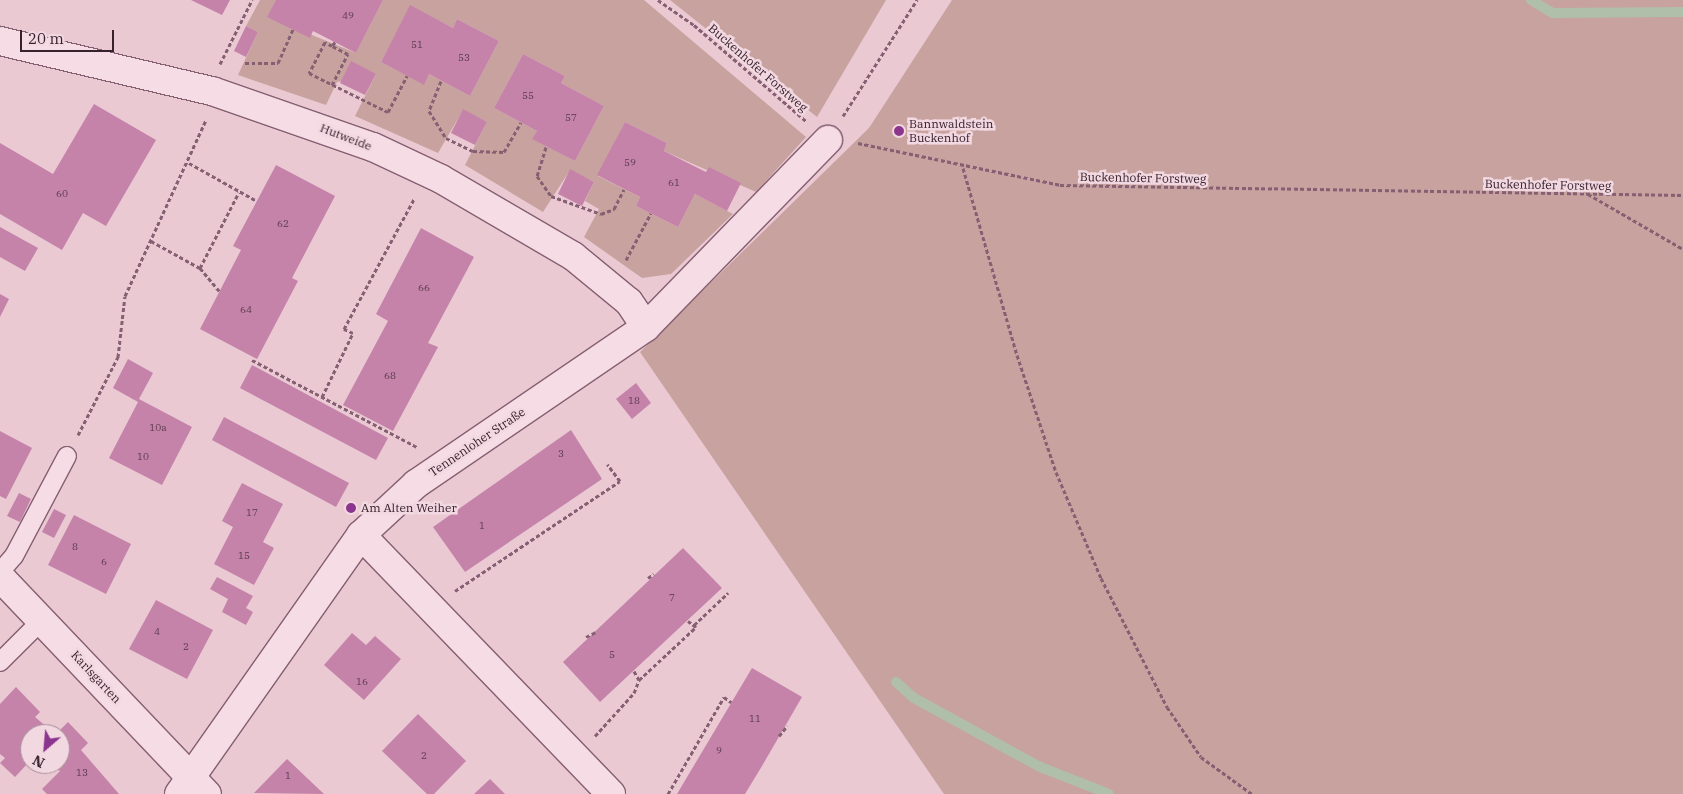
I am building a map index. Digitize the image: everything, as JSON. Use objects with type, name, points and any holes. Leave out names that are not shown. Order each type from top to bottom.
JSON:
[{"type":"street","name":"Hutweide","points":[[0,41],[212,91],[296,117],[441,179],[573,256],[629,302],[646,327]]},
{"type":"street","name":"Tennenloher Straße","points":[[193,789],[361,535],[416,484],[646,327],[828,140]]},
{"type":"street","points":[[361,535],[610,794]]},
{"type":"street","name":"Karlsgarten","points":[[0,577],[42,620],[193,789]]},
{"type":"lane","points":[[0,572],[14,556],[67,456]]},
{"type":"lane","points":[[0,662],[42,620]]},
{"type":"path","points":[[67,456],[118,357],[124,296],[203,134],[215,72],[252,0]]},
{"type":"path","name":"Buckenhofer Forstweg","points":[[658,0],[694,25],[828,140],[866,144],[963,168],[1060,185],[1683,195]]},
{"type":"path","points":[[828,140],[917,0]]},
{"type":"path","points":[[245,63],[278,62],[293,30]]},
{"type":"path","points":[[332,85],[348,54],[333,44],[325,42],[309,73],[332,85],[388,112],[407,76]]},
{"type":"path","points":[[442,81],[430,111],[446,138],[473,151],[504,152],[520,122]]},
{"type":"path","points":[[546,147],[536,176],[551,196],[604,214],[614,209],[624,189]]},
{"type":"path","points":[[189,163],[257,201]]},
{"type":"path","points":[[963,168],[1016,354],[1056,472],[1101,578],[1167,707],[1201,756],[1252,794]]},
{"type":"path","points":[[200,268],[239,192]]},
{"type":"path","points":[[1588,194],[1683,249]]},
{"type":"path","points":[[322,397],[353,333],[344,329],[416,196]]},
{"type":"path","points":[[623,265],[651,213]]},
{"type":"path","points":[[151,241],[200,268],[220,292]]},
{"type":"path","points":[[252,360],[419,448]]},
{"type":"path","points":[[451,594],[620,481],[607,464]]},
{"type":"path","points":[[648,578],[654,574]]},
{"type":"path","points":[[590,741],[634,693],[639,680],[728,593]]},
{"type":"path","points":[[688,620],[694,625]]},
{"type":"path","points":[[586,637],[596,632]]},
{"type":"path","points":[[634,671],[639,680]]},
{"type":"path","points":[[668,794],[724,697],[731,702]]},
{"type":"path","points":[[779,736],[787,726]]},
{"type":"shaded area","points":[[260,0],[276,0],[268,17],[356,53],[383,0],[644,0],[806,137],[756,192],[664,151],[667,143],[625,122],[598,176],[640,197],[636,206],[678,227],[695,194],[733,214],[671,274],[642,278],[584,237],[599,209],[585,201],[594,182],[570,170],[543,212],[465,165],[487,122],[463,110],[438,153],[355,116],[376,74],[337,82],[326,105],[238,75],[258,32],[246,26]],"holes":[[[410,6],[453,28],[457,19],[499,41],[470,96],[429,74],[423,84],[381,62]],[[523,54],[565,76],[561,83],[604,106],[575,161],[533,139],[537,131],[494,108]]]},
{"type":"shaded area","points":[[670,0],[886,0],[817,117]]},
{"type":"shaded area","points":[[952,0],[1683,0],[1683,794],[944,794],[640,352],[869,128]]},
{"type":"building","points":[[191,0],[230,0],[222,15]]},
{"type":"building","points":[[276,0],[383,0],[356,53],[313,31],[310,38],[267,17]]},
{"type":"building","points":[[410,5],[453,28],[457,19],[499,41],[470,96],[429,74],[424,85],[381,62]]},
{"type":"building","points":[[246,26],[258,32],[246,57],[234,51]]},
{"type":"building","points":[[523,54],[565,76],[561,83],[604,106],[575,161],[532,139],[537,131],[494,108]]},
{"type":"building","points":[[351,61],[376,74],[365,95],[340,83]]},
{"type":"building","points":[[94,104],[156,140],[106,226],[83,213],[62,250],[0,214],[0,143],[53,174]]},
{"type":"building","points":[[463,109],[487,122],[475,145],[451,133]]},
{"type":"building","points":[[625,122],[667,143],[664,151],[706,172],[709,167],[741,183],[727,211],[695,194],[678,227],[636,206],[640,197],[597,175]]},
{"type":"building","points":[[276,165],[335,196],[292,278],[298,281],[257,359],[200,329],[241,250],[233,246]]},
{"type":"building","points":[[570,169],[594,182],[582,206],[558,194]]},
{"type":"building","points":[[0,227],[38,248],[25,271],[0,257]]},
{"type":"building","points":[[421,228],[474,257],[428,343],[438,347],[393,431],[343,405],[388,321],[376,314]]},
{"type":"building","points":[[0,294],[9,299],[0,317]]},
{"type":"building","points":[[128,359],[153,373],[139,399],[192,427],[162,485],[109,458],[138,402],[113,388]]},
{"type":"building","points":[[252,365],[388,438],[376,460],[240,388]]},
{"type":"building","points":[[636,383],[651,403],[632,419],[616,399]]},
{"type":"building","points":[[224,417],[349,483],[336,507],[212,440]]},
{"type":"building","points":[[571,430],[602,479],[465,572],[433,527]]},
{"type":"building","points":[[0,431],[32,448],[6,499],[0,496]]},
{"type":"building","points":[[242,483],[283,504],[263,542],[274,548],[254,585],[214,564],[233,527],[222,521]]},
{"type":"building","points":[[19,493],[31,499],[20,522],[7,516]]},
{"type":"building","points":[[54,509],[66,515],[54,538],[42,532]]},
{"type":"building","points":[[74,515],[131,544],[106,594],[48,565]]},
{"type":"building","points":[[683,548],[722,588],[600,702],[563,662]]},
{"type":"building","points":[[217,577],[253,596],[246,608],[253,612],[246,625],[222,612],[228,599],[210,589]]},
{"type":"building","points":[[156,600],[213,630],[187,679],[129,649]]},
{"type":"building","points":[[352,633],[366,645],[375,636],[401,659],[364,700],[324,665]]},
{"type":"building","points":[[752,668],[802,697],[762,766],[745,794],[677,794]]},
{"type":"building","points":[[16,687],[40,712],[35,717],[43,724],[20,724],[20,772],[15,777],[0,763],[5,758],[0,754],[0,704]]},
{"type":"building","points":[[418,714],[466,761],[434,794],[427,794],[382,751]]},
{"type":"building","points":[[70,724],[88,743],[81,750],[119,794],[47,794],[42,789],[57,774],[70,774]]},
{"type":"building","points":[[287,759],[324,794],[254,793]]},
{"type":"building","points":[[490,779],[505,794],[474,794]]},
{"type":"waterway","points":[[1531,0],[1553,13],[1683,12]]},
{"type":"waterway","points":[[896,682],[914,698],[1038,766],[1109,794]]},
{"type":"place","name":"Bannwaldstein Buckenhof","points":[[899,131]]},
{"type":"place","name":"Am Alten Weiher","points":[[351,508]]}]
